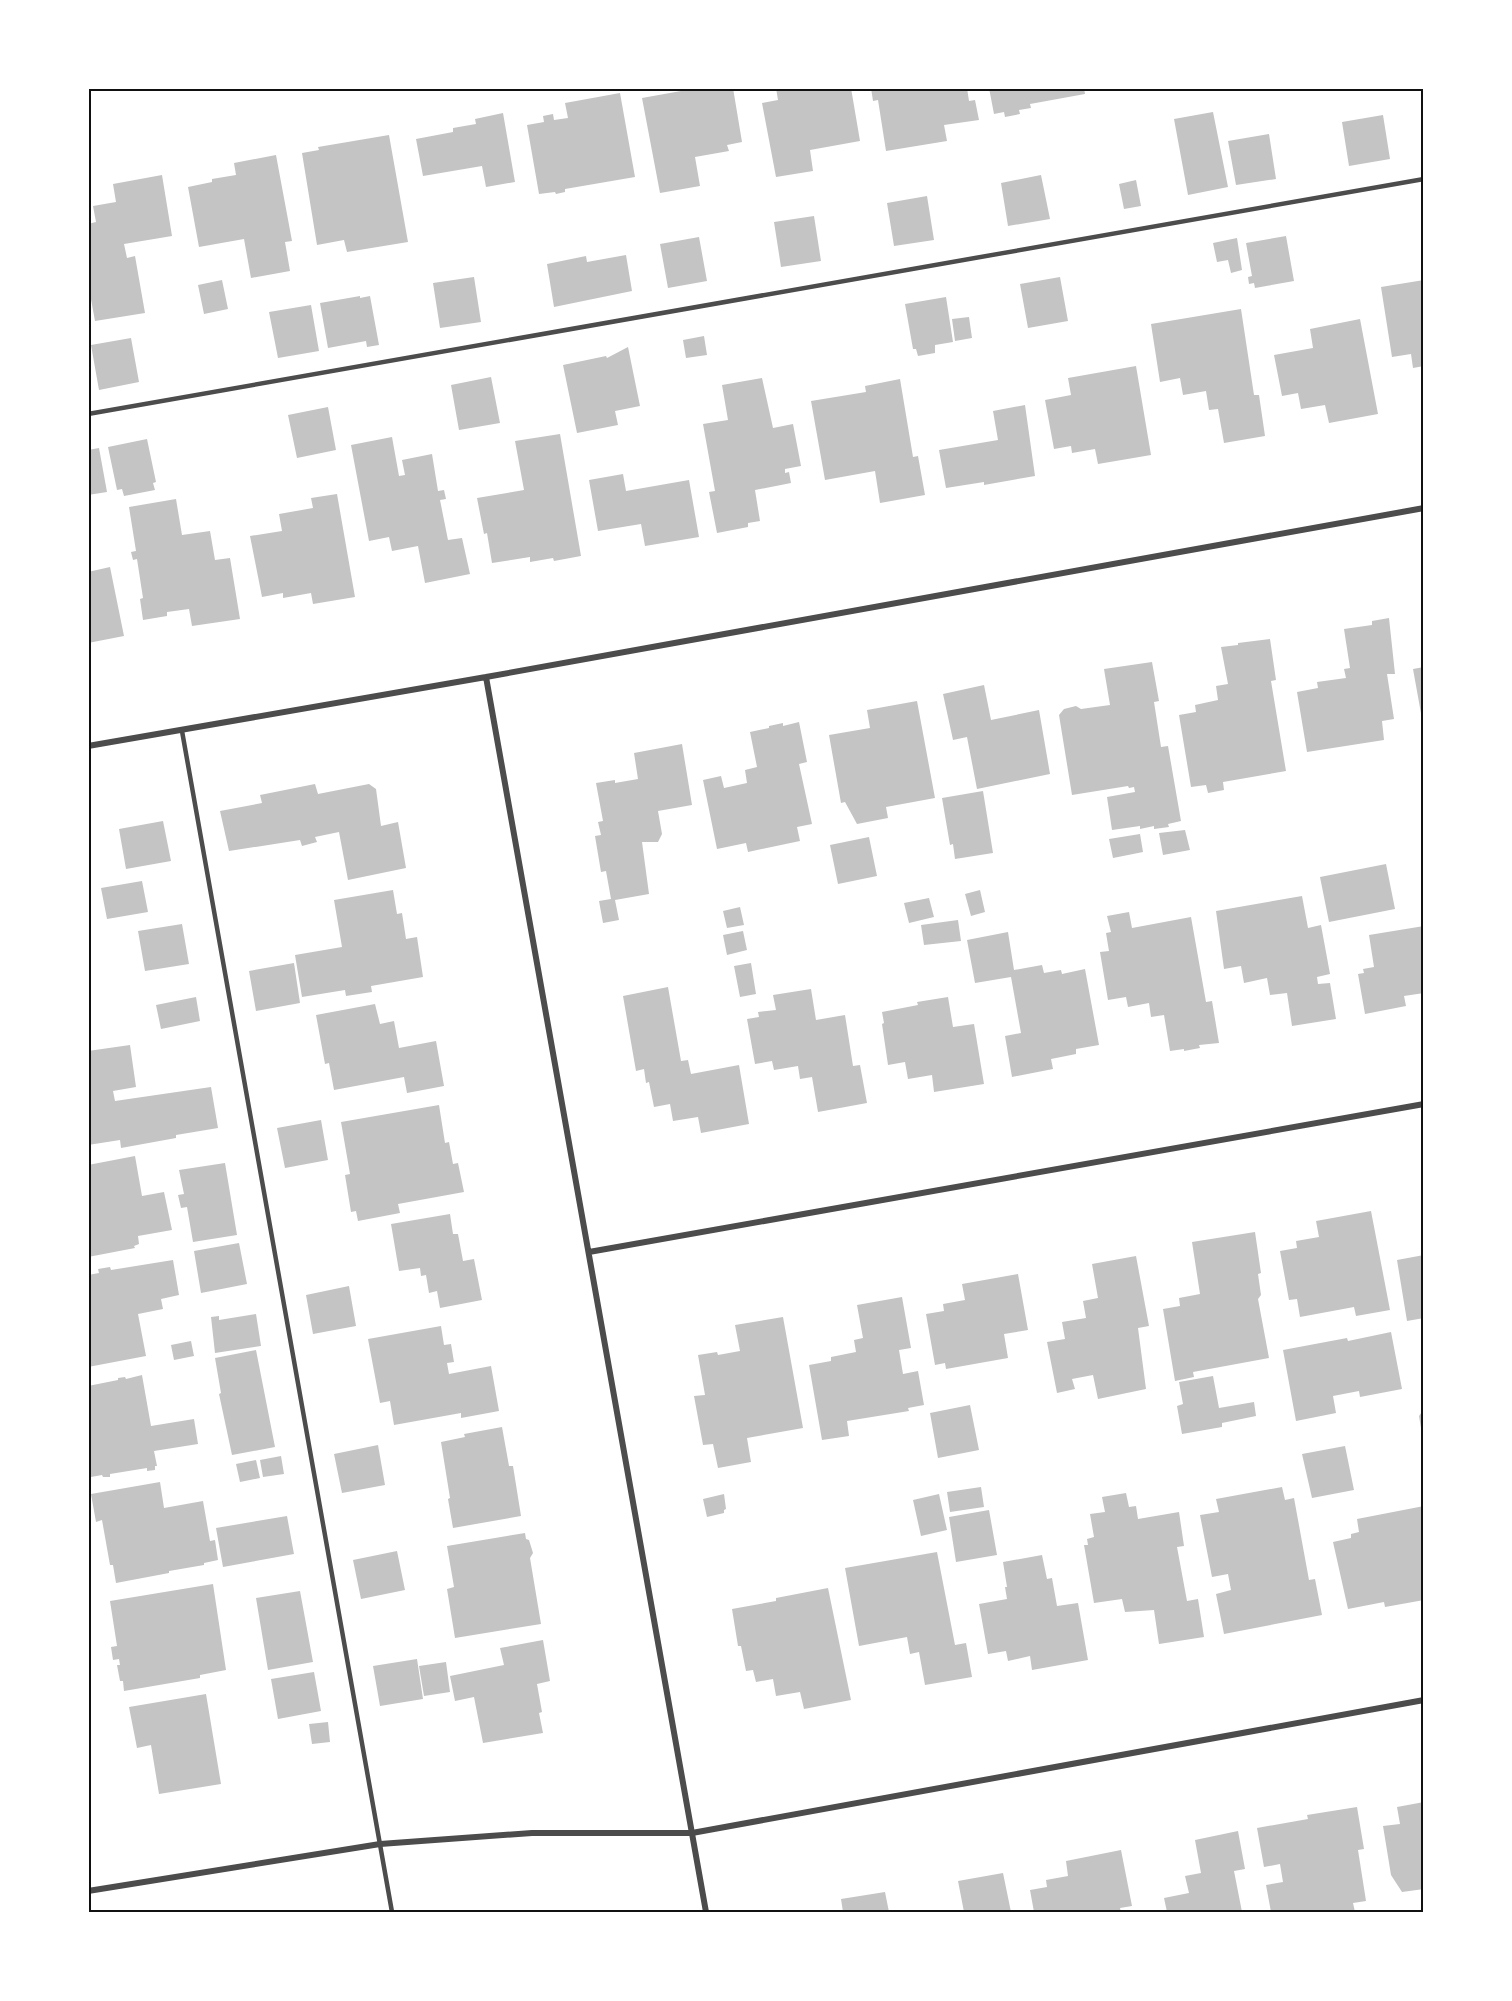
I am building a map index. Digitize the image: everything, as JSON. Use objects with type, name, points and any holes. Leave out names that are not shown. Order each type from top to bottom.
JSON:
[{"type":"street","points":[[88,746],[486,677],[1424,508]]},
{"type":"street","points":[[486,677],[706,1912]]},
{"type":"street","points":[[589,1252],[1424,1104]]},
{"type":"street","points":[[88,1891],[380,1844],[532,1833],[692,1833],[1424,1700]]},
{"type":"lane","points":[[88,414],[1424,179]]},
{"type":"lane","points":[[182,731],[392,1912]]},
{"type":"building","points":[[681,88],[733,88],[742,142],[727,145],[729,151],[695,157],[700,186],[660,193],[642,98],[681,91]]},
{"type":"building","points":[[776,88],[851,88],[860,141],[810,150],[813,171],[776,177],[762,103],[778,100]]},
{"type":"building","points":[[871,88],[967,88],[969,101],[975,100],[979,120],[944,125],[947,141],[886,151],[878,100],[873,101]]},
{"type":"building","points":[[989,88],[1084,88],[1085,94],[1030,104],[1031,108],[1019,110],[1020,114],[1005,117],[1004,112],[994,114]]},
{"type":"building","points":[[620,93],[635,177],[565,189],[565,192],[556,194],[555,192],[539,194],[527,125],[544,122],[543,116],[553,114],[554,120],[568,118],[565,103]]},
{"type":"building","points":[[1213,112],[1228,187],[1188,195],[1174,119]]},
{"type":"building","points":[[503,113],[515,182],[486,187],[482,166],[423,176],[416,139],[453,132],[453,128],[476,124],[475,119]]},
{"type":"building","points":[[1383,115],[1390,159],[1349,166],[1342,122]]},
{"type":"building","points":[[1269,134],[1276,179],[1236,185],[1228,141]]},
{"type":"building","points":[[389,135],[408,242],[347,252],[344,240],[317,245],[302,153],[319,150],[318,147]]},
{"type":"building","points":[[276,155],[292,241],[285,242],[290,271],[251,278],[244,239],[199,247],[188,187],[212,182],[212,179],[236,175],[234,163]]},
{"type":"building","points":[[162,175],[172,236],[124,244],[127,258],[135,256],[145,313],[95,321],[88,283],[88,224],[96,222],[93,206],[116,202],[113,184]]},
{"type":"building","points":[[1041,175],[1050,219],[1008,226],[1001,183]]},
{"type":"building","points":[[1136,180],[1141,206],[1124,209],[1119,184]]},
{"type":"building","points":[[927,196],[934,240],[894,246],[887,203]]},
{"type":"building","points":[[814,216],[821,261],[781,267],[774,222]]},
{"type":"building","points":[[1286,236],[1294,281],[1255,288],[1254,283],[1249,284],[1248,277],[1252,276],[1246,243]]},
{"type":"building","points":[[699,237],[707,281],[668,288],[660,244]]},
{"type":"building","points":[[1237,238],[1242,270],[1231,273],[1228,260],[1217,262],[1213,243]]},
{"type":"building","points":[[626,255],[632,291],[554,307],[547,264],[586,256],[587,262]]},
{"type":"building","points":[[474,277],[481,322],[440,328],[433,283]]},
{"type":"building","points":[[1060,277],[1068,321],[1028,328],[1020,284]]},
{"type":"building","points":[[222,280],[228,309],[204,314],[198,285]]},
{"type":"building","points":[[1424,280],[1424,366],[1413,368],[1411,354],[1392,357],[1381,287]]},
{"type":"building","points":[[360,296],[360,298],[370,296],[379,345],[367,347],[366,341],[328,348],[320,303]]},
{"type":"building","points":[[946,297],[953,342],[935,345],[935,353],[918,356],[916,349],[913,349],[905,304]]},
{"type":"building","points":[[311,305],[319,351],[278,358],[269,312]]},
{"type":"building","points":[[1241,309],[1254,395],[1259,395],[1265,436],[1224,443],[1218,409],[1209,410],[1206,391],[1183,395],[1180,378],[1160,382],[1151,324]]},
{"type":"building","points":[[969,317],[972,338],[955,341],[952,319]]},
{"type":"building","points":[[1360,319],[1378,414],[1329,423],[1325,405],[1301,409],[1298,393],[1282,396],[1274,355],[1313,348],[1310,329]]},
{"type":"building","points":[[704,336],[707,355],[686,358],[683,340]]},
{"type":"building","points":[[131,338],[139,382],[99,390],[91,345]]},
{"type":"building","points":[[628,347],[640,406],[615,411],[618,425],[577,433],[563,365],[606,356],[607,358]]},
{"type":"building","points":[[1136,366],[1151,455],[1098,464],[1095,449],[1072,453],[1071,446],[1054,449],[1045,400],[1071,395],[1068,378]]},
{"type":"building","points":[[491,377],[500,423],[459,430],[451,385]]},
{"type":"building","points":[[762,378],[773,428],[793,424],[801,466],[785,469],[785,473],[789,472],[791,483],[755,490],[760,521],[748,523],[748,527],[717,533],[709,492],[715,491],[703,424],[728,420],[722,385]]},
{"type":"building","points":[[900,379],[913,457],[918,456],[925,495],[880,503],[875,471],[825,480],[811,401],[866,392],[865,386]]},
{"type":"building","points":[[1025,405],[1035,476],[984,485],[984,482],[946,488],[939,450],[998,440],[993,411]]},
{"type":"building","points":[[328,407],[336,450],[297,458],[288,415]]},
{"type":"building","points":[[560,434],[581,556],[554,561],[553,558],[530,562],[530,557],[492,563],[487,533],[484,534],[477,498],[524,490],[515,441]]},
{"type":"building","points":[[392,437],[399,476],[405,475],[402,460],[432,454],[438,491],[444,490],[446,499],[440,500],[448,540],[462,538],[470,574],[425,583],[418,546],[392,551],[389,537],[369,541],[351,445]]},
{"type":"building","points":[[147,439],[156,482],[153,483],[155,490],[124,496],[122,489],[117,490],[108,447]]},
{"type":"building","points":[[99,448],[107,492],[88,495],[88,450]]},
{"type":"building","points":[[623,474],[626,491],[689,480],[699,537],[645,546],[641,524],[598,531],[589,480]]},
{"type":"building","points":[[337,494],[355,597],[313,604],[311,593],[283,598],[283,593],[262,597],[250,536],[282,531],[279,514],[313,508],[311,498]]},
{"type":"building","points":[[176,499],[182,535],[210,531],[215,560],[230,558],[240,619],[192,626],[189,609],[167,612],[167,616],[143,620],[140,599],[143,598],[137,559],[133,560],[131,552],[136,551],[129,507]]},
{"type":"building","points":[[110,567],[124,636],[88,643],[88,572]]},
{"type":"building","points":[[1389,618],[1395,674],[1387,674],[1394,719],[1382,721],[1384,740],[1307,752],[1297,692],[1318,688],[1317,682],[1346,678],[1344,669],[1350,668],[1344,629],[1372,625],[1372,621]]},
{"type":"building","points":[[1270,639],[1276,680],[1271,681],[1286,771],[1223,782],[1224,790],[1208,793],[1206,785],[1191,787],[1179,715],[1196,712],[1195,705],[1218,700],[1216,686],[1228,684],[1221,647]]},
{"type":"building","points":[[1152,662],[1159,701],[1154,702],[1161,747],[1168,746],[1181,821],[1168,824],[1169,827],[1154,829],[1154,826],[1140,829],[1140,826],[1112,830],[1107,797],[1135,792],[1134,787],[1072,795],[1059,715],[1064,709],[1076,706],[1081,709],[1110,705],[1104,669]]},
{"type":"building","points":[[1424,667],[1424,719],[1422,719],[1413,669]]},
{"type":"building","points":[[984,685],[991,720],[1039,710],[1050,774],[977,789],[967,737],[953,740],[943,694]]},
{"type":"building","points":[[917,701],[935,798],[886,807],[888,818],[857,824],[845,802],[841,803],[829,735],[870,728],[867,710]]},
{"type":"building","points":[[799,722],[807,762],[799,764],[812,824],[797,827],[800,841],[748,852],[746,843],[717,849],[703,780],[721,776],[724,788],[747,783],[745,770],[757,767],[750,732],[783,723],[783,726]]},
{"type":"building","points":[[682,744],[692,805],[658,811],[662,834],[658,842],[642,842],[649,894],[615,900],[619,920],[603,923],[599,901],[611,899],[606,871],[601,872],[595,836],[601,835],[598,822],[603,821],[596,783],[615,780],[615,783],[638,779],[634,753]]},
{"type":"building","points":[[315,784],[318,794],[369,784],[376,789],[381,826],[398,822],[406,868],[348,880],[339,832],[315,837],[317,842],[302,846],[300,840],[229,851],[220,811],[262,803],[260,795]]},
{"type":"building","points":[[983,791],[993,853],[955,859],[953,844],[950,845],[942,798]]},
{"type":"building","points":[[163,821],[171,861],[126,869],[119,829]]},
{"type":"building","points":[[1185,830],[1190,850],[1163,855],[1159,833]]},
{"type":"building","points":[[1140,834],[1143,852],[1113,858],[1109,839]]},
{"type":"building","points":[[869,837],[877,876],[838,884],[830,845]]},
{"type":"building","points":[[1386,864],[1395,909],[1329,922],[1320,877]]},
{"type":"building","points":[[142,881],[148,912],[107,919],[101,888]]},
{"type":"building","points":[[393,890],[397,914],[402,913],[406,939],[417,937],[423,977],[371,986],[372,992],[346,996],[345,990],[302,997],[295,955],[342,947],[334,900]]},
{"type":"building","points":[[980,890],[985,912],[971,916],[965,894]]},
{"type":"building","points":[[1302,896],[1308,928],[1321,925],[1330,974],[1317,977],[1318,984],[1330,983],[1336,1019],[1292,1026],[1287,993],[1270,995],[1267,978],[1244,983],[1241,966],[1224,969],[1216,911]]},
{"type":"building","points":[[929,898],[934,917],[909,923],[904,903]]},
{"type":"building","points":[[740,907],[744,925],[727,928],[723,911]]},
{"type":"building","points":[[1129,912],[1132,928],[1191,917],[1206,1002],[1212,1001],[1219,1043],[1199,1045],[1200,1048],[1184,1051],[1184,1049],[1170,1051],[1164,1015],[1151,1017],[1149,1003],[1128,1007],[1126,997],[1108,1000],[1100,952],[1109,951],[1106,933],[1111,932],[1107,916]]},
{"type":"building","points":[[958,920],[961,941],[924,945],[921,925]]},
{"type":"building","points":[[182,924],[189,964],[145,971],[138,931]]},
{"type":"building","points":[[1424,926],[1424,993],[1404,996],[1406,1006],[1365,1014],[1358,974],[1364,973],[1363,969],[1374,967],[1369,935]]},
{"type":"building","points":[[743,931],[747,950],[727,955],[723,935]]},
{"type":"building","points":[[1008,932],[1014,970],[1042,965],[1044,973],[1061,970],[1062,974],[1085,969],[1099,1045],[1076,1049],[1076,1054],[1051,1059],[1053,1069],[1012,1077],[1005,1036],[1021,1033],[1011,977],[975,983],[967,940]]},
{"type":"building","points":[[294,963],[300,1003],[256,1011],[249,971]]},
{"type":"building","points":[[751,963],[756,994],[740,997],[734,966]]},
{"type":"building","points":[[668,987],[681,1061],[688,1060],[691,1074],[739,1065],[749,1124],[701,1133],[698,1117],[673,1121],[670,1104],[654,1107],[644,1069],[636,1071],[623,996]]},
{"type":"building","points":[[811,989],[816,1020],[845,1015],[853,1066],[860,1065],[867,1103],[818,1112],[812,1077],[800,1079],[798,1066],[774,1070],[772,1061],[755,1064],[747,1019],[759,1017],[758,1012],[776,1010],[773,995]]},
{"type":"building","points":[[196,997],[200,1021],[161,1029],[156,1005]]},
{"type":"building","points":[[948,997],[953,1027],[974,1024],[984,1084],[934,1092],[932,1075],[908,1079],[905,1062],[888,1065],[882,1012],[918,1005],[917,1002]]},
{"type":"building","points":[[375,1004],[380,1024],[394,1021],[399,1048],[436,1041],[444,1086],[407,1093],[404,1077],[334,1090],[329,1063],[325,1064],[316,1015]]},
{"type":"building","points":[[130,1045],[136,1087],[113,1091],[115,1101],[211,1087],[218,1128],[121,1148],[120,1140],[88,1145],[88,1051]]},
{"type":"building","points":[[439,1105],[445,1143],[449,1142],[453,1164],[458,1163],[464,1192],[398,1204],[400,1213],[358,1221],[356,1211],[351,1212],[345,1175],[350,1174],[341,1122]]},
{"type":"building","points":[[321,1120],[328,1160],[285,1168],[277,1128]]},
{"type":"building","points":[[135,1156],[142,1196],[164,1192],[172,1230],[138,1236],[139,1244],[134,1246],[135,1248],[88,1257],[88,1165]]},
{"type":"building","points":[[225,1163],[237,1235],[193,1242],[187,1207],[181,1208],[178,1195],[184,1194],[179,1170]]},
{"type":"building","points":[[1371,1211],[1390,1310],[1356,1316],[1354,1307],[1300,1317],[1297,1299],[1289,1300],[1280,1251],[1297,1248],[1296,1241],[1319,1237],[1316,1221]]},
{"type":"building","points":[[450,1214],[453,1234],[458,1234],[463,1261],[474,1259],[482,1300],[440,1308],[437,1291],[429,1293],[426,1275],[421,1276],[420,1268],[399,1271],[391,1224]]},
{"type":"building","points":[[1255,1232],[1261,1273],[1258,1274],[1261,1295],[1258,1299],[1269,1358],[1193,1372],[1194,1377],[1175,1381],[1163,1309],[1180,1306],[1179,1298],[1200,1294],[1192,1242]]},
{"type":"building","points":[[239,1243],[247,1284],[201,1293],[194,1251]]},
{"type":"building","points":[[1424,1255],[1424,1318],[1407,1321],[1397,1260]]},
{"type":"building","points":[[1136,1256],[1149,1326],[1138,1328],[1146,1389],[1098,1399],[1093,1375],[1072,1379],[1075,1389],[1057,1393],[1047,1342],[1065,1339],[1062,1322],[1086,1318],[1083,1301],[1098,1298],[1092,1264]]},
{"type":"building","points":[[173,1260],[179,1295],[161,1299],[163,1309],[138,1314],[146,1356],[88,1367],[88,1275],[99,1273],[98,1269],[110,1267],[111,1270]]},
{"type":"building","points":[[1018,1274],[1028,1330],[1004,1334],[1008,1358],[946,1369],[945,1363],[935,1365],[926,1314],[944,1311],[943,1304],[965,1300],[962,1284]]},
{"type":"building","points":[[349,1286],[356,1326],[313,1334],[306,1295]]},
{"type":"building","points":[[902,1297],[911,1348],[899,1350],[903,1374],[918,1371],[924,1405],[908,1408],[909,1411],[847,1421],[849,1436],[822,1440],[809,1365],[831,1361],[831,1357],[856,1352],[854,1340],[863,1338],[857,1305]]},
{"type":"building","points":[[256,1314],[261,1346],[215,1353],[211,1317],[219,1316],[219,1320]]},
{"type":"building","points":[[783,1317],[803,1428],[747,1438],[751,1462],[718,1468],[713,1444],[703,1445],[694,1396],[705,1395],[698,1355],[717,1352],[718,1355],[740,1351],[735,1325]]},
{"type":"building","points":[[441,1326],[444,1345],[451,1344],[454,1362],[447,1363],[449,1374],[491,1366],[499,1411],[461,1418],[461,1413],[394,1425],[390,1401],[380,1403],[368,1339]]},
{"type":"building","points":[[1391,1332],[1402,1389],[1360,1397],[1359,1391],[1333,1396],[1336,1413],[1296,1421],[1283,1350],[1347,1338],[1348,1341]]},
{"type":"building","points":[[191,1341],[194,1356],[174,1360],[171,1345]]},
{"type":"building","points":[[256,1350],[275,1447],[232,1455],[219,1394],[221,1393],[215,1358]]},
{"type":"building","points":[[142,1375],[151,1426],[194,1419],[198,1444],[154,1451],[157,1466],[155,1470],[147,1471],[147,1468],[110,1474],[110,1477],[102,1475],[91,1477],[88,1470],[88,1386],[118,1380],[118,1378],[125,1377],[126,1379]]},
{"type":"building","points":[[1213,1376],[1219,1408],[1254,1402],[1256,1416],[1222,1423],[1222,1427],[1182,1434],[1177,1406],[1183,1404],[1179,1382]]},
{"type":"building","points":[[970,1405],[979,1450],[938,1458],[930,1413]]},
{"type":"building","points":[[1424,1409],[1424,1429],[1421,1428],[1419,1416]]},
{"type":"building","points":[[502,1427],[509,1466],[513,1466],[521,1516],[453,1528],[441,1442],[465,1437],[464,1434]]},
{"type":"building","points":[[378,1445],[385,1485],[342,1493],[334,1454]]},
{"type":"building","points":[[1345,1446],[1354,1490],[1312,1498],[1302,1454]]},
{"type":"building","points":[[281,1456],[284,1474],[263,1477],[260,1460]]},
{"type":"building","points":[[256,1460],[260,1478],[240,1482],[236,1464]]},
{"type":"building","points":[[160,1482],[164,1508],[203,1501],[210,1541],[215,1540],[218,1560],[204,1563],[204,1565],[169,1571],[169,1573],[116,1583],[113,1565],[110,1565],[102,1520],[96,1522],[91,1494]]},
{"type":"building","points":[[981,1487],[984,1507],[950,1512],[947,1492]]},
{"type":"building","points":[[1282,1487],[1285,1500],[1294,1498],[1309,1580],[1315,1579],[1322,1615],[1224,1634],[1216,1594],[1231,1590],[1228,1574],[1212,1577],[1200,1515],[1219,1512],[1216,1499]]},
{"type":"building","points":[[1126,1493],[1129,1507],[1136,1506],[1138,1519],[1179,1512],[1184,1546],[1177,1547],[1187,1601],[1198,1599],[1204,1637],[1159,1644],[1154,1610],[1125,1612],[1122,1599],[1094,1603],[1084,1545],[1088,1545],[1087,1539],[1094,1537],[1090,1514],[1105,1512],[1102,1497]]},
{"type":"building","points":[[724,1494],[726,1509],[724,1513],[707,1517],[703,1499]]},
{"type":"building","points":[[939,1494],[947,1530],[921,1536],[913,1500]]},
{"type":"building","points":[[1424,1506],[1424,1600],[1385,1607],[1384,1602],[1348,1609],[1333,1542],[1351,1538],[1351,1534],[1359,1532],[1357,1519]]},
{"type":"building","points":[[989,1510],[997,1555],[956,1562],[949,1517]]},
{"type":"building","points":[[287,1516],[294,1554],[223,1567],[216,1528]]},
{"type":"building","points":[[525,1533],[533,1553],[530,1558],[541,1624],[455,1638],[447,1589],[454,1587],[447,1546]]},
{"type":"building","points":[[397,1551],[405,1590],[361,1599],[353,1560]]},
{"type":"building","points":[[937,1552],[955,1645],[966,1643],[972,1677],[925,1685],[919,1652],[910,1654],[907,1637],[859,1646],[845,1568]]},
{"type":"building","points":[[1042,1555],[1047,1579],[1052,1578],[1057,1606],[1078,1603],[1088,1660],[1032,1670],[1030,1656],[1008,1661],[1006,1651],[988,1654],[979,1604],[1007,1599],[1003,1562]]},
{"type":"building","points":[[213,1584],[226,1670],[200,1675],[200,1678],[124,1691],[117,1665],[120,1665],[119,1659],[113,1660],[111,1647],[117,1646],[110,1601]]},
{"type":"building","points":[[828,1588],[851,1700],[804,1709],[800,1692],[776,1696],[773,1679],[756,1682],[753,1670],[746,1671],[741,1646],[738,1646],[732,1609]]},
{"type":"building","points":[[300,1591],[313,1662],[268,1670],[256,1598]]},
{"type":"building","points":[[543,1640],[550,1681],[537,1684],[543,1733],[483,1743],[474,1697],[455,1701],[450,1676],[504,1665],[500,1648]]},
{"type":"building","points":[[417,1659],[423,1699],[380,1706],[373,1666]]},
{"type":"building","points":[[446,1662],[450,1692],[424,1696],[419,1666]]},
{"type":"building","points":[[314,1672],[321,1711],[278,1719],[271,1679]]},
{"type":"building","points":[[206,1694],[221,1784],[159,1794],[151,1745],[137,1748],[129,1707]]},
{"type":"building","points":[[328,1722],[330,1742],[312,1744],[309,1724]]},
{"type":"building","points":[[1424,1802],[1424,1889],[1402,1892],[1391,1875],[1383,1826],[1400,1824],[1397,1807]]},
{"type":"building","points":[[1357,1807],[1364,1849],[1358,1850],[1366,1901],[1353,1903],[1355,1912],[1271,1912],[1266,1885],[1283,1882],[1280,1864],[1264,1867],[1257,1828],[1308,1819],[1307,1815]]},
{"type":"building","points":[[1238,1831],[1245,1869],[1234,1871],[1242,1912],[1167,1912],[1164,1898],[1189,1893],[1185,1876],[1201,1873],[1195,1840]]},
{"type":"building","points":[[1121,1850],[1132,1906],[1120,1908],[1121,1912],[1034,1912],[1030,1890],[1047,1887],[1046,1880],[1068,1876],[1066,1861]]},
{"type":"building","points":[[1003,1873],[1011,1912],[964,1912],[958,1881]]},
{"type":"building","points":[[885,1892],[889,1912],[843,1912],[841,1899]]}]
